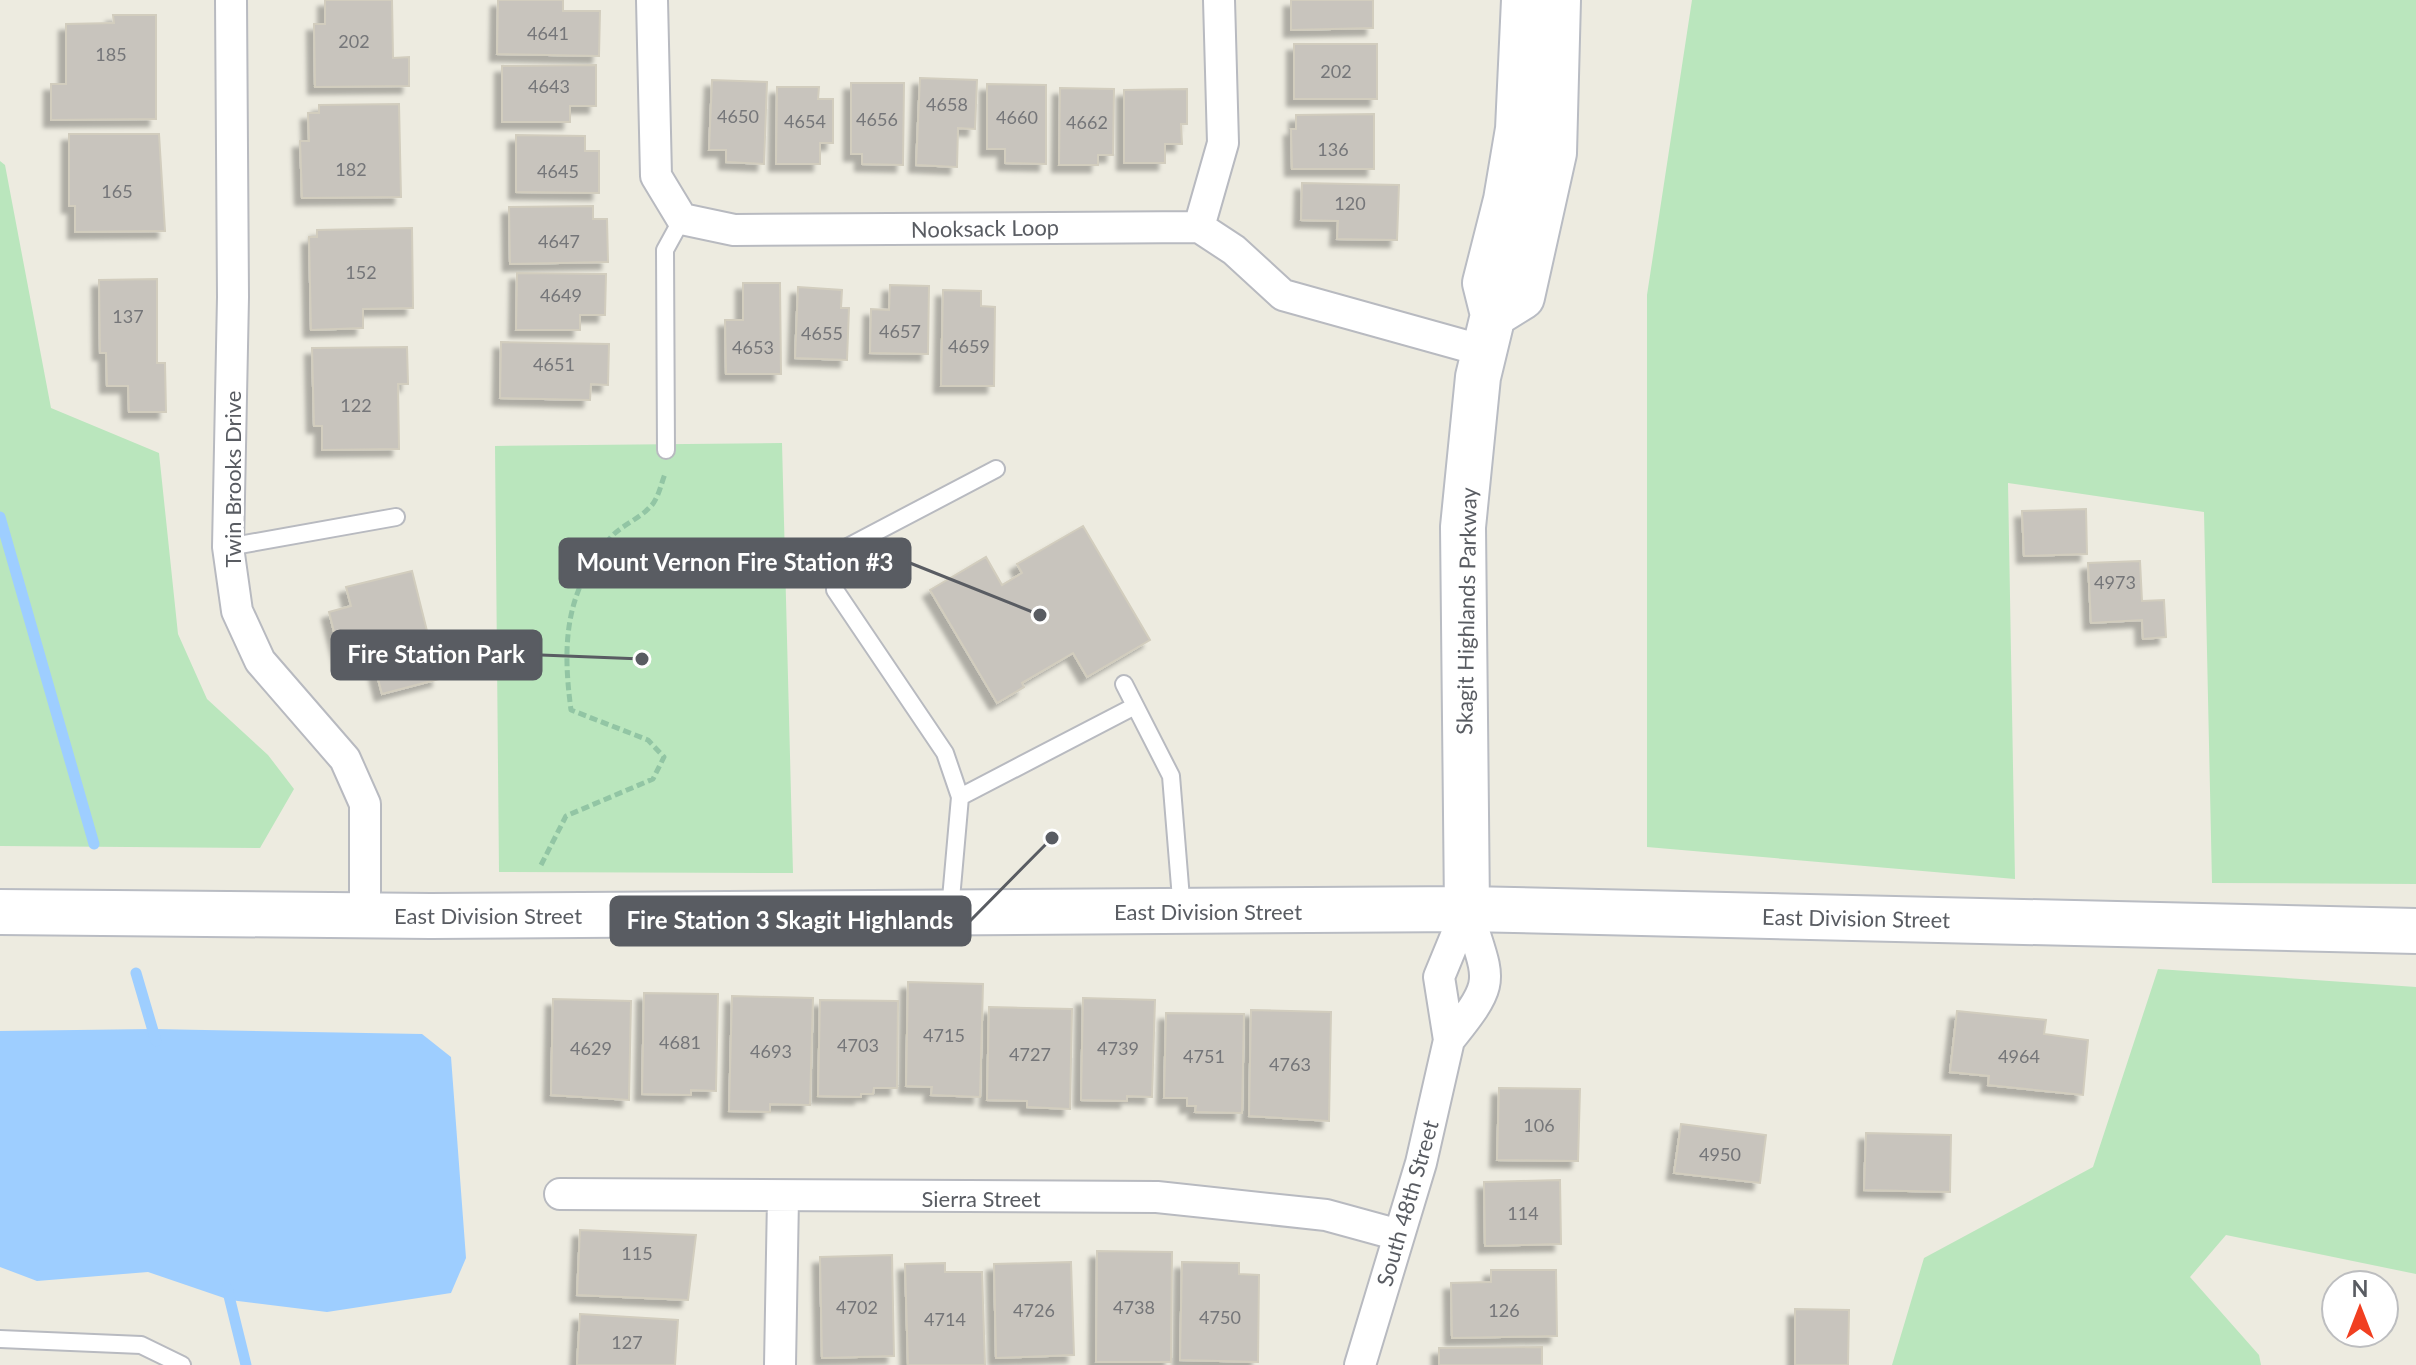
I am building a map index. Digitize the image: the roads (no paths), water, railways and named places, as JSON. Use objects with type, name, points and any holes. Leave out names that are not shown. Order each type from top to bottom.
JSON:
[{"type":"street","name":"Twin Brooks Drive","points":[[231,0],[233,297],[228,547],[237,611],[260,661],[345,759],[365,804],[365,916]]},
{"type":"street","points":[[652,0],[650,62],[656,176],[682,219]]},
{"type":"street","points":[[1219,0],[1223,143],[1199,227],[1234,250],[1283,295],[1489,333],[1522,297],[1554,153],[1558,0]]},
{"type":"street","name":"Skagit Highlands Parkway","points":[[1467,909],[1463,527],[1478,377],[1489,333],[1485,283],[1506,200],[1518,129],[1524,0]]},
{"type":"street","name":"Nooksack Loop","points":[[682,219],[734,230],[1199,227]]},
{"type":"street","name":"East Division Street","points":[[0,912],[365,916],[1467,909],[2416,931]]},
{"type":"street","name":"South 48th Street","points":[[1360,1365],[1421,1163],[1449,1040],[1439,977],[1467,909]]},
{"type":"street","name":"South 48th Street","points":[[1449,1040],[1483,998],[1488,978],[1467,909]]},
{"type":"street","name":"Sierra Street","points":[[560,1194],[783,1198],[1157,1197],[1326,1215],[1399,1235]]},
{"type":"street","points":[[780,1365],[783,1198]]},
{"type":"lane","points":[[666,450],[665,250],[682,219]]},
{"type":"lane","points":[[950,912],[960,797],[945,753],[835,590],[838,552],[996,469]]},
{"type":"lane","points":[[228,547],[396,517]]},
{"type":"lane","points":[[1124,684],[1171,776],[1182,911]]},
{"type":"lane","points":[[960,797],[1135,706]]},
{"type":"lane","points":[[0,1339],[141,1345],[182,1365]]},
{"type":"water","points":[[153,1029],[422,1034],[451,1057],[466,1258],[451,1293],[327,1312],[230,1300],[148,1272],[37,1281],[0,1267],[0,1031]]},
{"type":"waterway","points":[[0,517],[94,844]]},
{"type":"waterway","points":[[136,973],[156,1041]]},
{"type":"waterway","points":[[227,1288],[246,1365]]},
{"type":"place","name":"Mount Vernon Fire Station #3","points":[[1040,615]]},
{"type":"place","name":"Fire Station Park","points":[[642,659]]},
{"type":"place","name":"Fire Station 3 Skagit Highlands","points":[[1052,838]]}]
